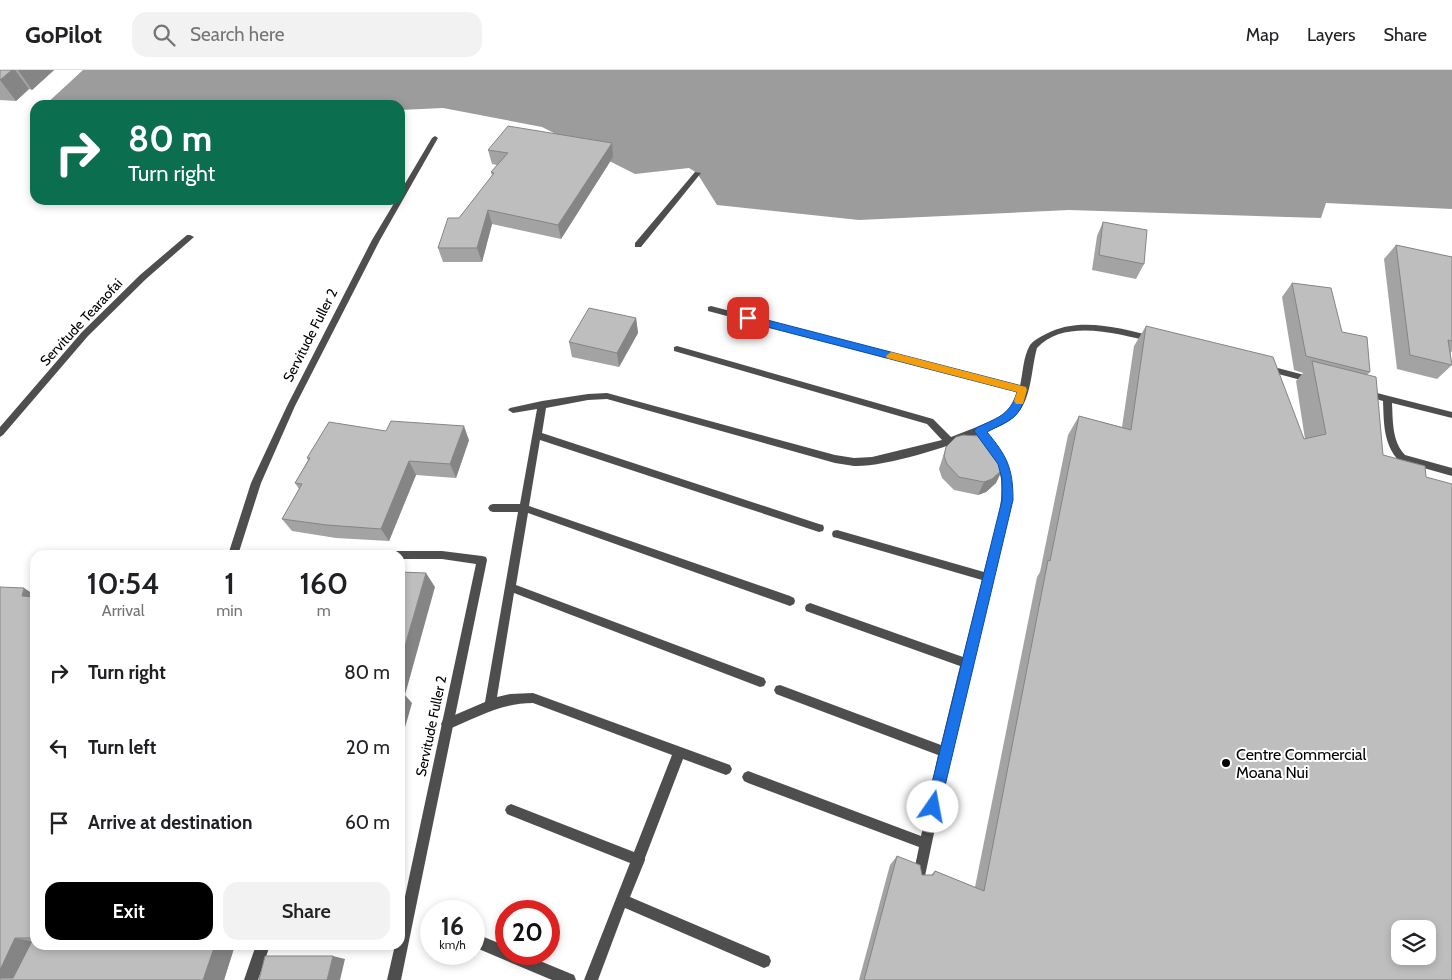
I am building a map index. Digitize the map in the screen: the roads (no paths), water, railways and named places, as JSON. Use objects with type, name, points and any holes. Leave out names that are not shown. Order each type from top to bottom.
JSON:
[{"type":"street","name":"Servitude Fuller 2","points":[[405,190],[435,138]]},
{"type":"street","points":[[638,245],[697,173]]},
{"type":"street","name":"Servitude Fuller 2","points":[[235,550],[256,483],[291,406],[372,248],[397,205]]},
{"type":"street","name":"Servitude Tearaofai","points":[[0,433],[85,334],[143,277],[190,237]]},
{"type":"street","points":[[711,309],[1022,390]]},
{"type":"street","points":[[513,410],[588,397],[607,396],[854,462],[889,458],[980,431],[1012,415],[1018,405],[1034,345],[1051,333],[1079,328],[1122,332],[1160,341]]},
{"type":"street","points":[[677,348],[930,422],[948,440]]},
{"type":"street","points":[[1254,365],[1320,382]]},
{"type":"street","points":[[1358,392],[1452,415]]},
{"type":"street","points":[[1386,399],[1391,442],[1397,454],[1402,458],[1452,472]]},
{"type":"street","points":[[490,704],[542,404]]},
{"type":"street","points":[[919,876],[924,844],[945,752],[1007,500],[1007,479],[1004,464],[980,431]]},
{"type":"street","points":[[537,435],[819,528]]},
{"type":"street","points":[[493,508],[524,508],[790,601]]},
{"type":"street","points":[[837,534],[989,578]]},
{"type":"street","name":"Servitude Fuller 2","points":[[405,555],[442,555],[482,560],[405,927]]},
{"type":"street","points":[[510,587],[760,682]]},
{"type":"street","points":[[810,608],[968,664]]},
{"type":"street","points":[[780,690],[945,752]]},
{"type":"street","points":[[447,724],[490,704],[521,698],[534,698],[726,769]]},
{"type":"street","points":[[591,980],[679,753]]},
{"type":"street","points":[[748,777],[924,844]]},
{"type":"street","points":[[511,810],[639,860]]},
{"type":"street","points":[[622,900],[764,961]]},
{"type":"street","points":[[250,980],[261,950]]},
{"type":"street","name":"Servitude Fuller 2","points":[[394,980],[400,950]]},
{"type":"street","points":[[533,965],[569,980]]},
{"type":"place","name":"Centre Commercial Moana Nui","points":[[1226,763]]}]
